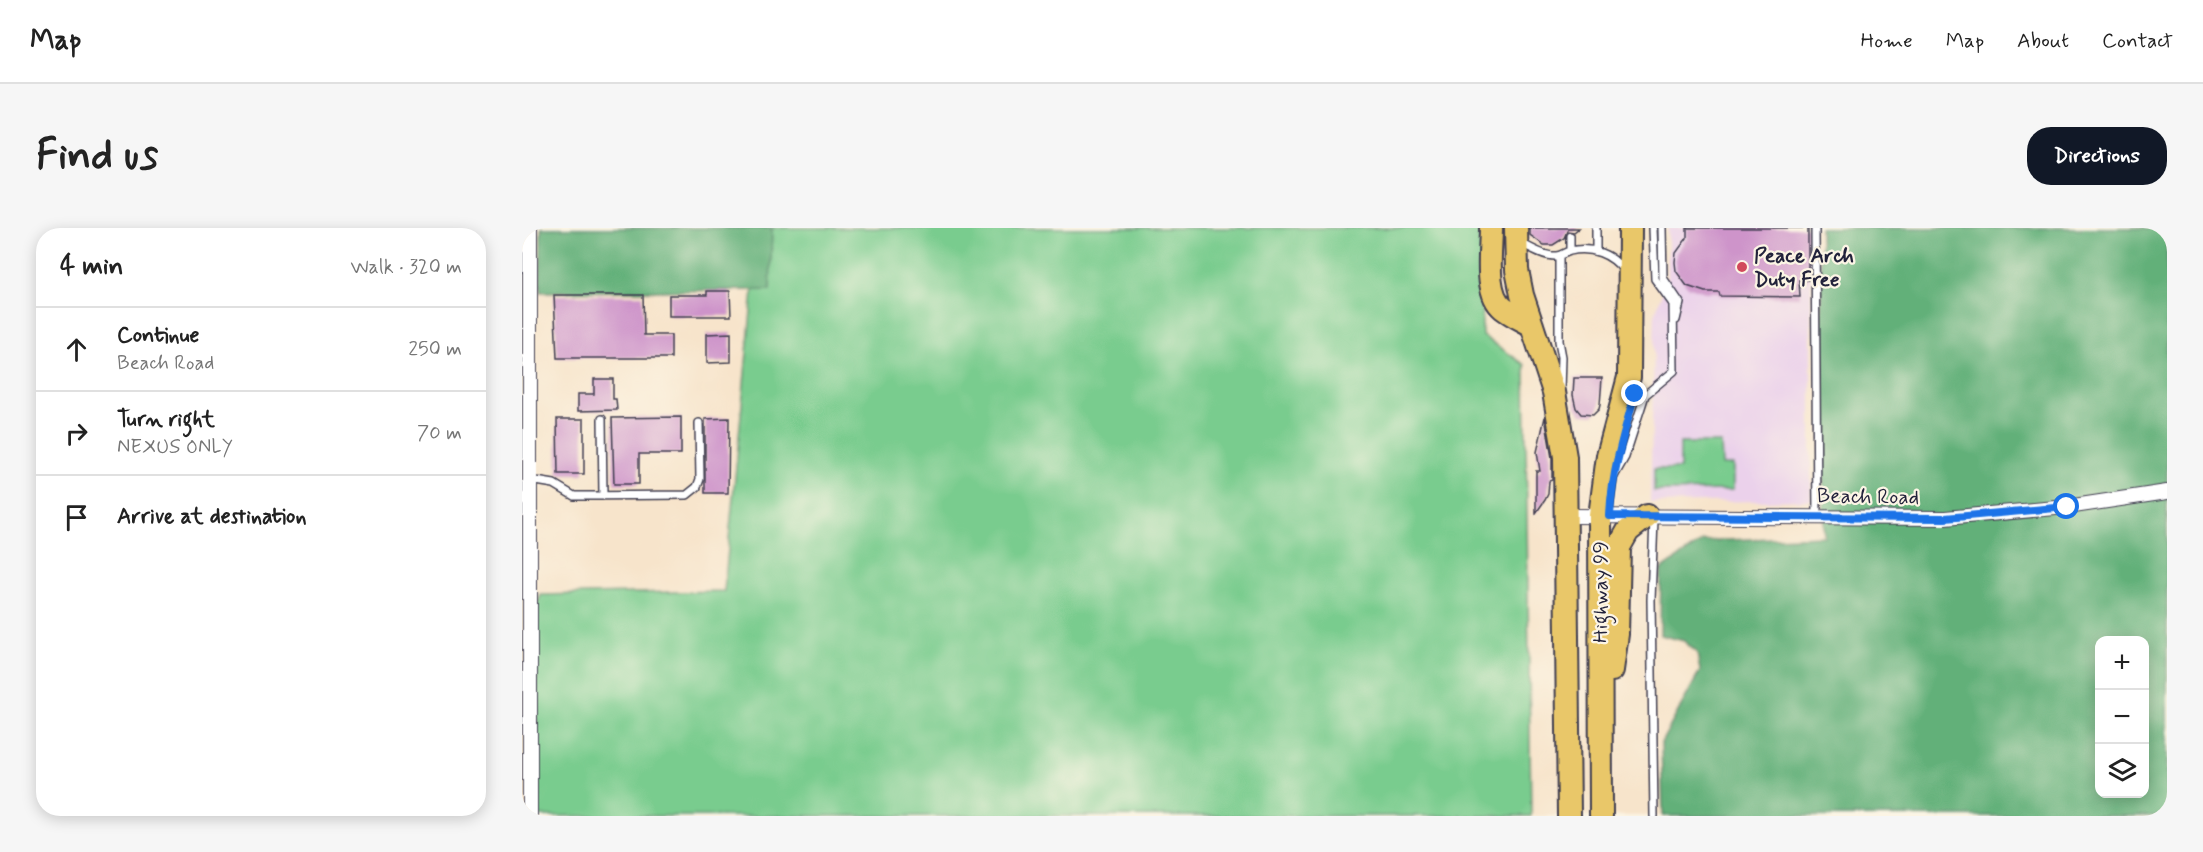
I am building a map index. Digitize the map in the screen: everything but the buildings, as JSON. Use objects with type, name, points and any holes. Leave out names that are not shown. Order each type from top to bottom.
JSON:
[{"type":"highway","points":[[1491,228],[1493,297],[1504,309],[1532,325]]},
{"type":"highway","name":"Highway 99","points":[[1601,816],[1608,456],[1629,377],[1630,228]]},
{"type":"highway","points":[[1516,232],[1517,276],[1558,408]]},
{"type":"highway","name":"Highway 99","points":[[1558,408],[1565,457],[1566,490],[1569,816]]},
{"type":"highway","points":[[1601,764],[1617,634],[1618,547],[1628,531],[1650,516]]},
{"type":"street","points":[[530,228],[526,413],[526,740],[530,816]]},
{"type":"street","name":"Beach Road","points":[[1566,516],[1607,509],[1650,516],[1945,518],[2067,507],[2167,492]]},
{"type":"lane","points":[[1596,228],[1596,251]]},
{"type":"lane","points":[[1613,478],[1625,457],[1645,395],[1674,371],[1673,304],[1655,279],[1653,228]]},
{"type":"lane","points":[[1662,228],[1663,278],[1680,303],[1676,320]]},
{"type":"lane","points":[[1815,228],[1817,516]]},
{"type":"lane","points":[[1516,232],[1522,244],[1552,256],[1559,256],[1570,251],[1596,251],[1606,254],[1620,266],[1630,287]]},
{"type":"lane","points":[[1570,236],[1570,251]]},
{"type":"lane","points":[[1558,408],[1563,385],[1559,341],[1559,256]]},
{"type":"lane","points":[[602,419],[603,496]]},
{"type":"lane","points":[[526,479],[554,484],[574,496],[687,495],[697,487],[700,479],[699,423]]},
{"type":"lane","points":[[1607,509],[1620,446]]},
{"type":"lane","points":[[1650,516],[1654,816]]},
{"type":"lane","points":[[1610,582],[1610,675]]},
{"type":"shaded area","points":[[1668,228],[1811,228],[1811,500],[1650,503],[1655,313],[1668,277]]},
{"type":"green space","points":[[541,228],[772,228],[770,290],[540,292]]},
{"type":"green space","points":[[759,228],[1482,228],[1482,335],[1525,365],[1531,816],[537,816],[537,604],[541,595],[724,591]]},
{"type":"green space","points":[[1820,228],[2167,228],[2167,816],[1663,816],[1661,743],[1700,671],[1697,653],[1684,641],[1660,635],[1661,570],[1703,541],[1824,536]]},
{"type":"green space","points":[[1680,443],[1721,443],[1722,465],[1733,465],[1733,490],[1654,491],[1654,469],[1680,469]]},
{"type":"place","name":"Peace Arch Duty Free","points":[[1742,267]]},
{"type":"route","points":[[1635,394],[1618,453],[1610,516],[1945,518],[2067,507]]}]
